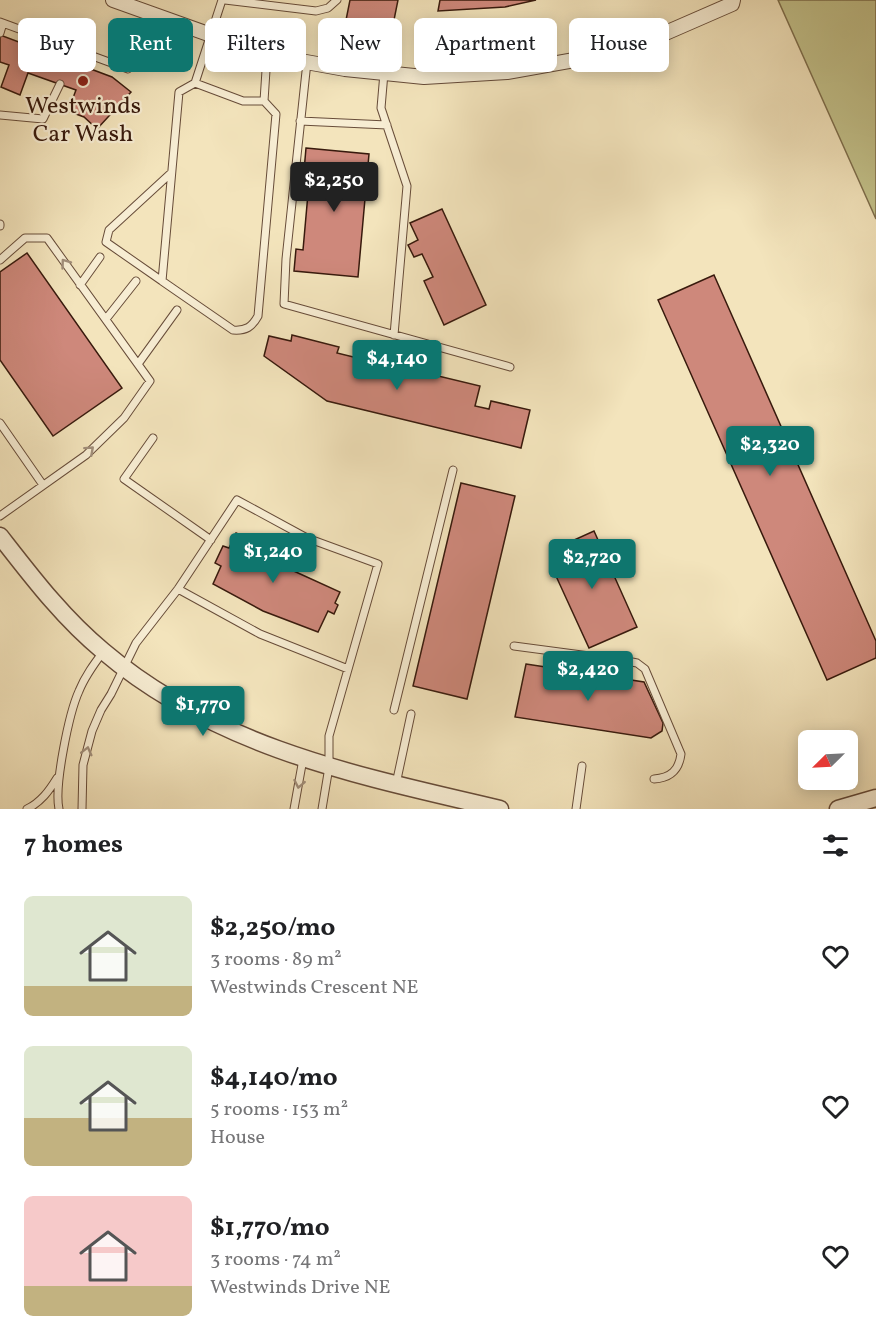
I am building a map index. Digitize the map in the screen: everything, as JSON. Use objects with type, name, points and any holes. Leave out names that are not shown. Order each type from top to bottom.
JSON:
[{"type":"street","points":[[113,0],[205,33]]},
{"type":"street","points":[[307,62],[345,69],[424,76],[507,72],[580,58],[654,38],[732,4],[734,0]]},
{"type":"street","points":[[0,536],[44,593],[104,652],[125,668],[211,722],[266,746],[329,767],[500,809]]},
{"type":"street","points":[[838,809],[876,798]]},
{"type":"lane","points":[[216,18],[223,0],[316,11],[328,8],[337,0]]},
{"type":"lane","points":[[96,57],[128,69],[149,14]]},
{"type":"lane","points":[[0,33],[2,22],[18,28]]},
{"type":"lane","points":[[162,281],[179,92],[195,83],[205,51]]},
{"type":"lane","points":[[307,62],[286,259],[284,304],[510,368]]},
{"type":"lane","points":[[171,173],[109,230],[106,242],[233,330],[242,331],[253,325],[258,315],[276,114],[264,100],[266,72]]},
{"type":"lane","points":[[424,72],[424,76]]},
{"type":"lane","points":[[384,73],[381,108],[407,186],[394,335]]},
{"type":"lane","points":[[195,83],[243,100],[264,100]]},
{"type":"lane","points":[[0,115],[43,119],[60,84]]},
{"type":"lane","points":[[300,121],[387,125]]},
{"type":"lane","points":[[0,260],[25,238],[47,238],[150,381],[124,418],[86,455],[0,516]]},
{"type":"lane","points":[[80,285],[100,257]]},
{"type":"lane","points":[[106,319],[136,281]]},
{"type":"lane","points":[[138,364],[177,310]]},
{"type":"lane","points":[[0,423],[43,485]]},
{"type":"lane","points":[[153,438],[124,479],[211,540]]},
{"type":"lane","points":[[394,710],[453,470]]},
{"type":"lane","points":[[82,809],[84,765],[92,731],[136,643],[178,589],[237,500],[307,538],[378,564],[329,736],[329,767],[322,809]]},
{"type":"lane","points":[[178,589],[260,634],[348,669]]},
{"type":"lane","points":[[514,646],[627,661],[637,663],[645,669],[681,754],[680,764],[674,773],[654,779]]},
{"type":"lane","points":[[59,809],[58,776],[76,698],[87,674],[104,652]]},
{"type":"lane","points":[[396,784],[411,714]]},
{"type":"lane","points":[[294,809],[303,759]]},
{"type":"lane","points":[[576,809],[582,766]]},
{"type":"lane","points":[[27,809],[40,801],[58,776]]},
{"type":"shaded area","points":[[778,0],[876,0],[876,219]]},
{"type":"building","points":[[350,0],[398,0],[394,18],[346,18]]},
{"type":"building","points":[[440,0],[536,0],[505,7],[438,11]]},
{"type":"building","name":"Westwinds Car Wash","points":[[0,35],[18,42],[18,72],[96,71],[112,77],[131,92],[97,129],[84,117],[68,111],[76,90],[28,73],[20,95],[1,87],[9,65],[0,62]]},
{"type":"building","points":[[306,148],[369,154],[358,277],[294,271],[296,249],[303,250],[310,171],[304,171]]},
{"type":"building","points":[[442,209],[486,305],[444,325],[424,281],[433,277],[422,254],[414,257],[408,245],[418,240],[410,223]]},
{"type":"building","points":[[27,253],[122,388],[53,436],[0,360],[0,272]]},
{"type":"building","points":[[714,275],[876,641],[876,658],[827,680],[658,300]]},
{"type":"building","points":[[292,335],[339,347],[337,353],[390,366],[391,359],[436,370],[434,375],[480,386],[475,406],[489,409],[491,401],[530,410],[521,448],[327,401],[264,356],[269,336],[291,341]]},
{"type":"building","points":[[461,483],[515,496],[467,699],[413,686]]},
{"type":"building","points":[[594,531],[637,627],[589,648],[550,563],[552,550]]},
{"type":"building","points":[[236,533],[289,558],[285,567],[340,592],[335,603],[338,605],[334,614],[328,611],[318,632],[263,611],[213,584],[221,566],[215,563],[223,546],[229,548]]},
{"type":"building","points":[[526,664],[644,682],[663,723],[662,731],[651,738],[515,717]]},
{"type":"place","name":"Westwinds Car Wash","points":[[83,81]]}]
